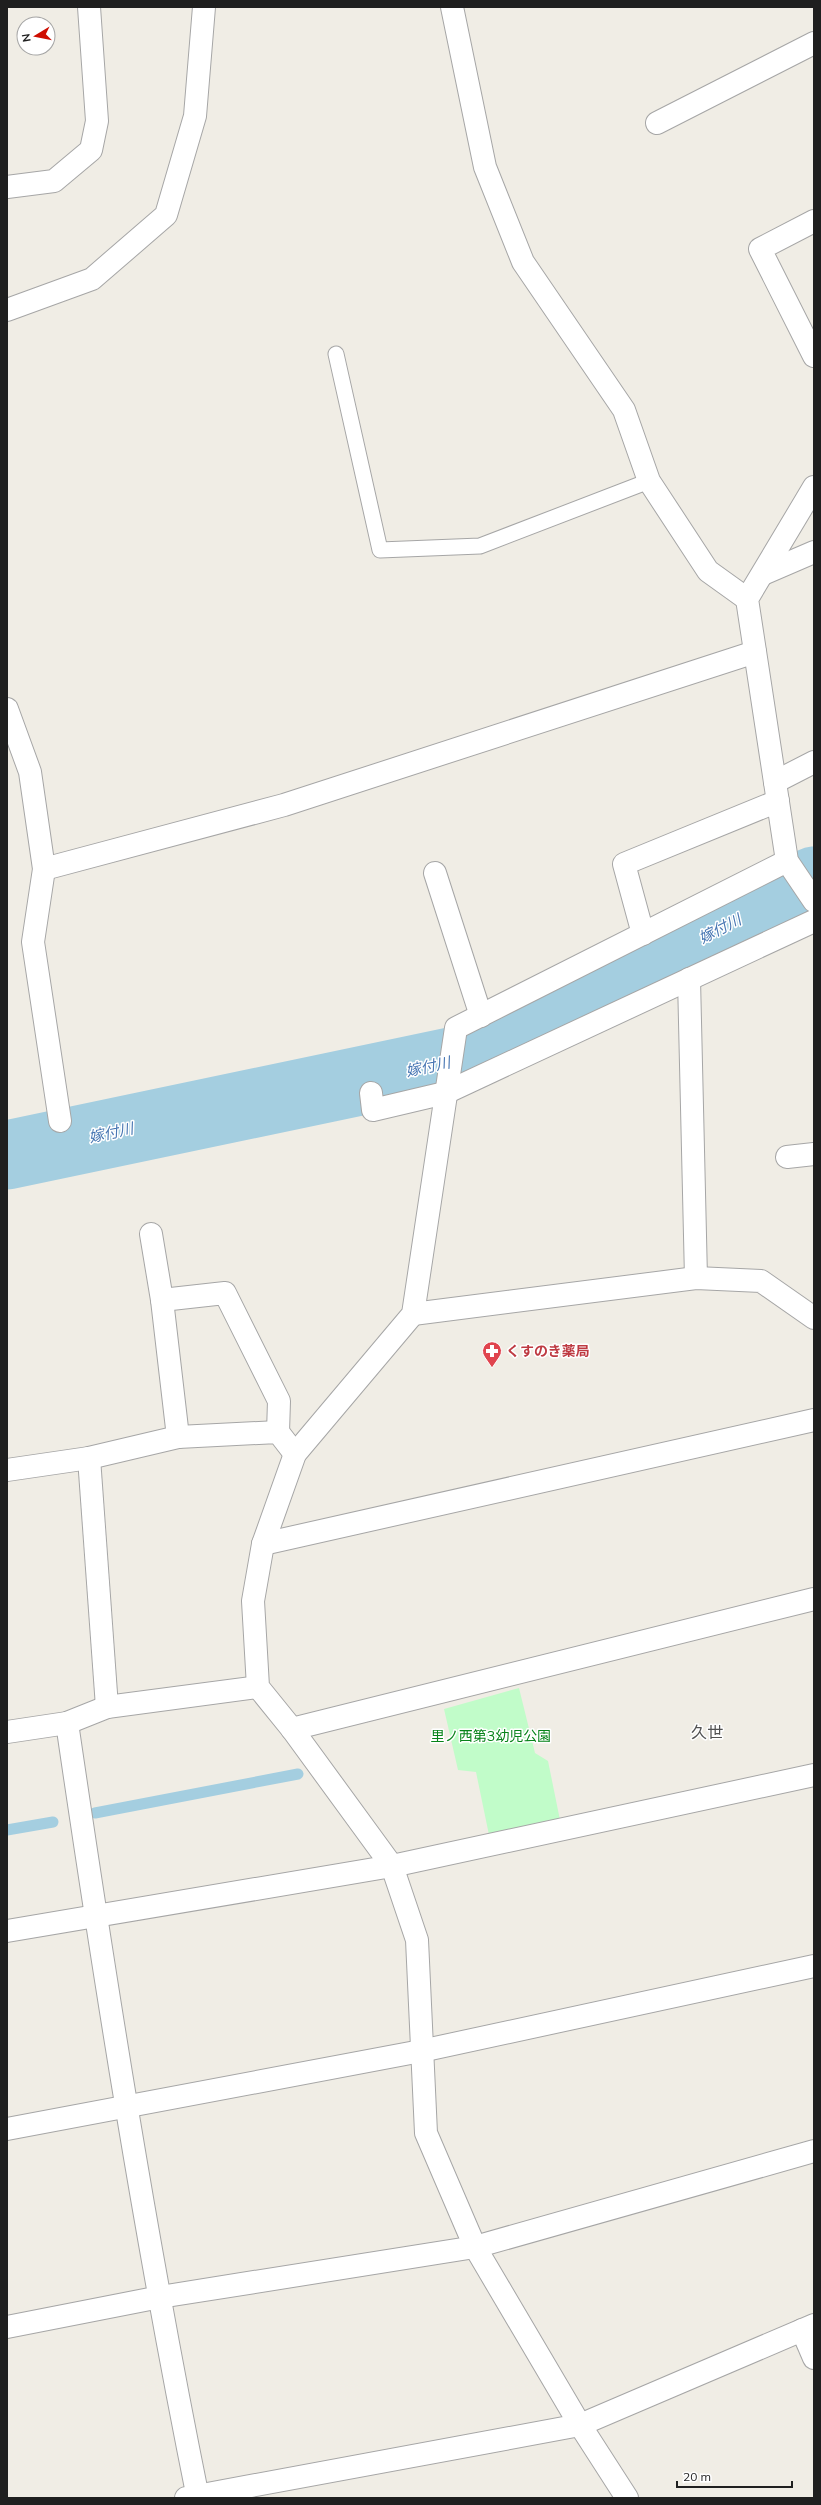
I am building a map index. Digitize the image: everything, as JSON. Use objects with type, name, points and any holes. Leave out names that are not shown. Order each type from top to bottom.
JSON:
[{"type":"street","points":[[7,187],[54,181],[91,150],[97,121],[89,7]]},
{"type":"street","points":[[7,310],[92,279],[166,215],[195,116],[204,7]]},
{"type":"street","points":[[452,7],[485,167],[523,262],[624,410],[649,481],[708,571],[746,600],[787,861],[814,901]]},
{"type":"street","points":[[657,122],[814,43]]},
{"type":"street","points":[[814,221],[760,249],[814,356]]},
{"type":"street","points":[[746,600],[814,487]]},
{"type":"street","points":[[763,574],[814,552]]},
{"type":"street","points":[[44,869],[284,805],[755,652]]},
{"type":"street","points":[[7,709],[30,772],[44,869],[33,942],[60,1121]]},
{"type":"street","points":[[643,934],[624,864],[776,791],[814,762]]},
{"type":"street","points":[[627,2498],[580,2425],[475,2247],[426,2134],[417,1940],[392,1866],[292,1729],[258,1687],[253,1601],[263,1544],[295,1454],[414,1314],[445,1093],[456,1028],[787,861]]},
{"type":"street","points":[[435,873],[480,1016]]},
{"type":"street","points":[[371,1093],[373,1110],[445,1093],[814,921]]},
{"type":"street","points":[[689,979],[696,1278]]},
{"type":"street","points":[[787,1157],[814,1154]]},
{"type":"street","points":[[151,1234],[162,1300],[178,1437]]},
{"type":"street","points":[[414,1314],[696,1278],[761,1281],[814,1318]]},
{"type":"street","points":[[162,1300],[225,1294],[279,1401],[278,1432],[295,1454]]},
{"type":"street","points":[[263,1544],[814,1420]]},
{"type":"street","points":[[7,1470],[89,1458],[178,1437],[278,1432]]},
{"type":"street","points":[[89,1458],[107,1707]]},
{"type":"street","points":[[292,1729],[814,1599]]},
{"type":"street","points":[[7,1732],[68,1723],[107,1707],[258,1687]]},
{"type":"street","points":[[68,1723],[96,1915],[127,2106],[194,2497],[580,2425],[808,2328],[814,2358]]},
{"type":"street","points":[[7,1931],[392,1866],[814,1775]]},
{"type":"street","points":[[7,2129],[421,2051],[814,1966]]},
{"type":"street","points":[[7,2327],[160,2297],[475,2247],[814,2151]]},
{"type":"lane","points":[[336,354],[380,550],[480,546],[649,481]]},
{"type":"green space","name":"里ノ西第3幼児公園","points":[[519,1688],[535,1753],[548,1761],[560,1820],[489,1835],[476,1772],[458,1770],[444,1709]]},
{"type":"waterway","name":"嫁付川","points":[[7,1155],[460,1060],[814,881]]},
{"type":"waterway","points":[[95,1813],[298,1774]]},
{"type":"waterway","points":[[7,1830],[53,1822]]},
{"type":"place","name":"くすのき薬局","points":[[492,1368]]},
{"type":"district","name":"久世","points":[[707,1732]]}]
